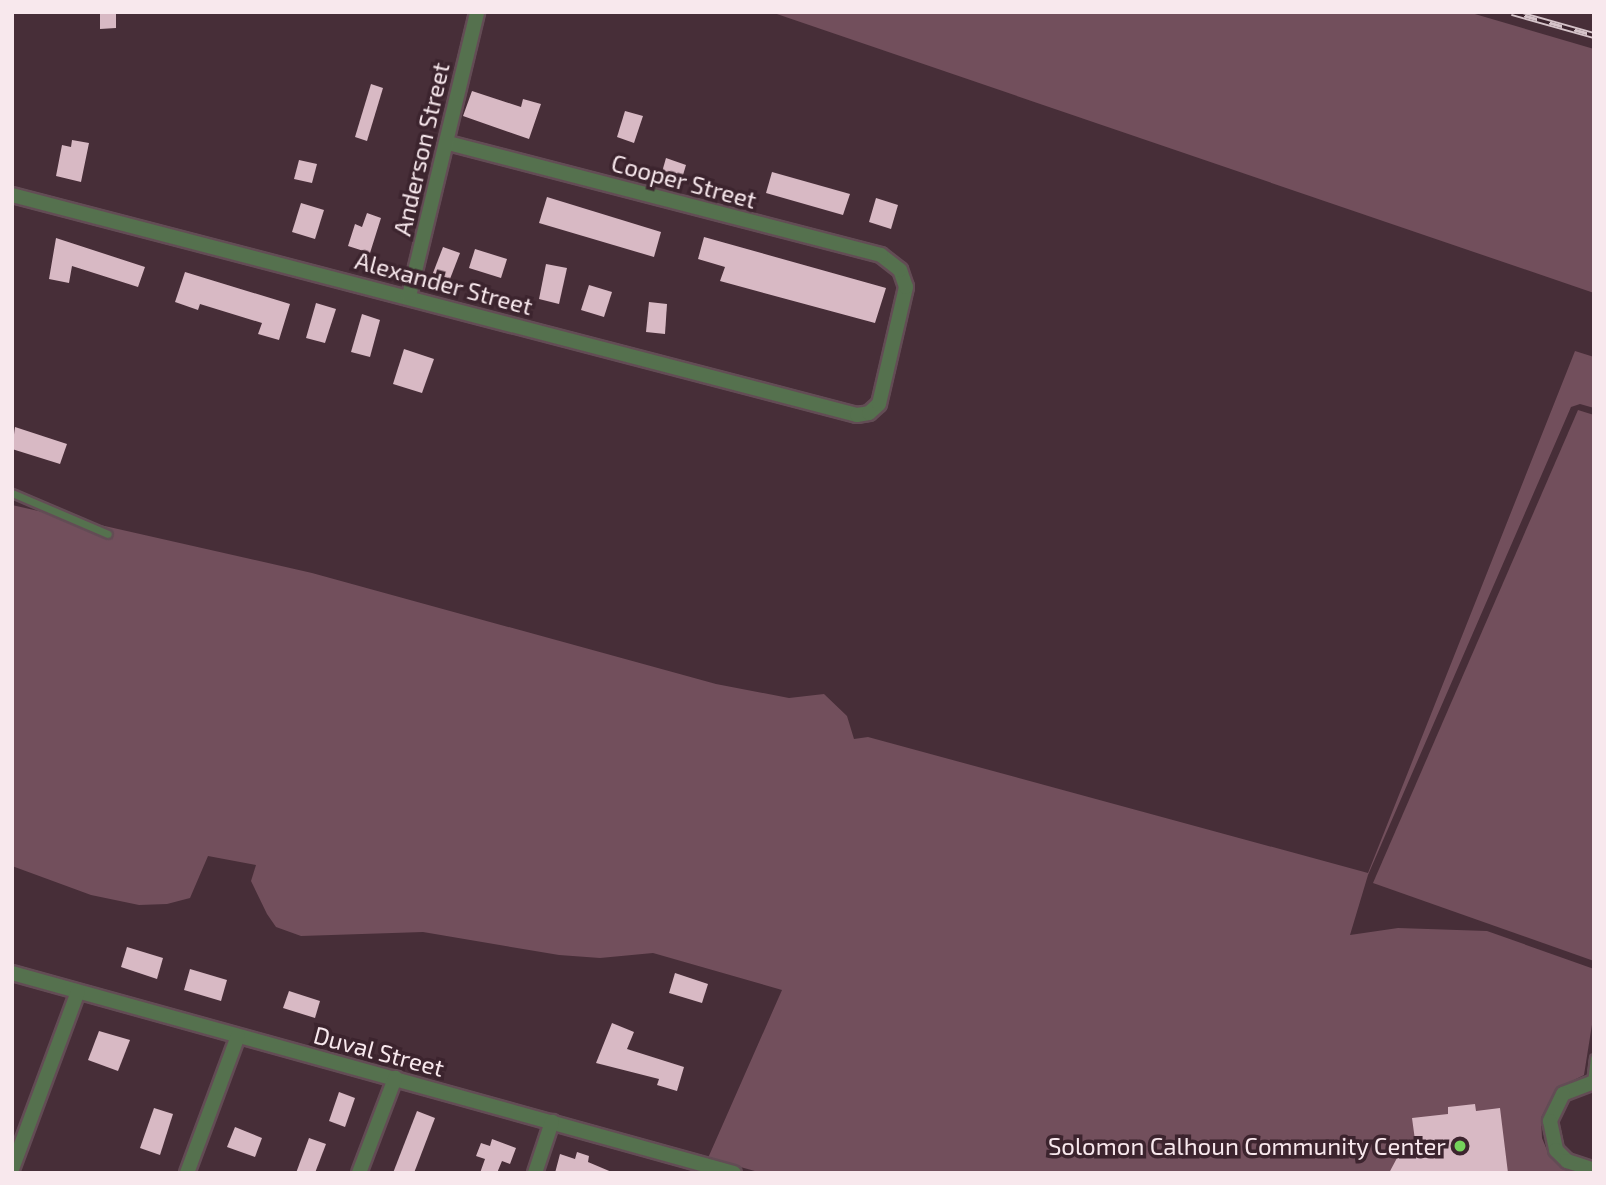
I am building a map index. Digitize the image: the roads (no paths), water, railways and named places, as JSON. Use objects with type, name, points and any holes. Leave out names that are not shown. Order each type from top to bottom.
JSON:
[{"type":"street","name":"Anderson Street","points":[[409,296],[477,12]]},
{"type":"street","name":"Cooper Street","points":[[447,143],[881,255],[902,275],[905,299],[883,397],[874,410],[864,414]]},
{"type":"street","name":"Alexander Street","points":[[12,195],[864,414]]},
{"type":"street","name":"Duval Street","points":[[12,973],[734,1173]]},
{"type":"street","points":[[12,1169],[78,992]]},
{"type":"street","points":[[187,1173],[238,1036]]},
{"type":"street","points":[[359,1173],[395,1078]]},
{"type":"street","points":[[1592,1082],[1563,1094],[1550,1121],[1556,1150],[1573,1165],[1594,1170]]},
{"type":"street","points":[[535,1173],[552,1122]]},
{"type":"lane","points":[[12,493],[108,534]]},
{"type":"lane","points":[[1592,1082],[1594,1058]]},
{"type":"railway","points":[[1512,12],[1594,35]]},
{"type":"place","name":"Solomon Calhoun Community Center","points":[[1460,1146]]}]
